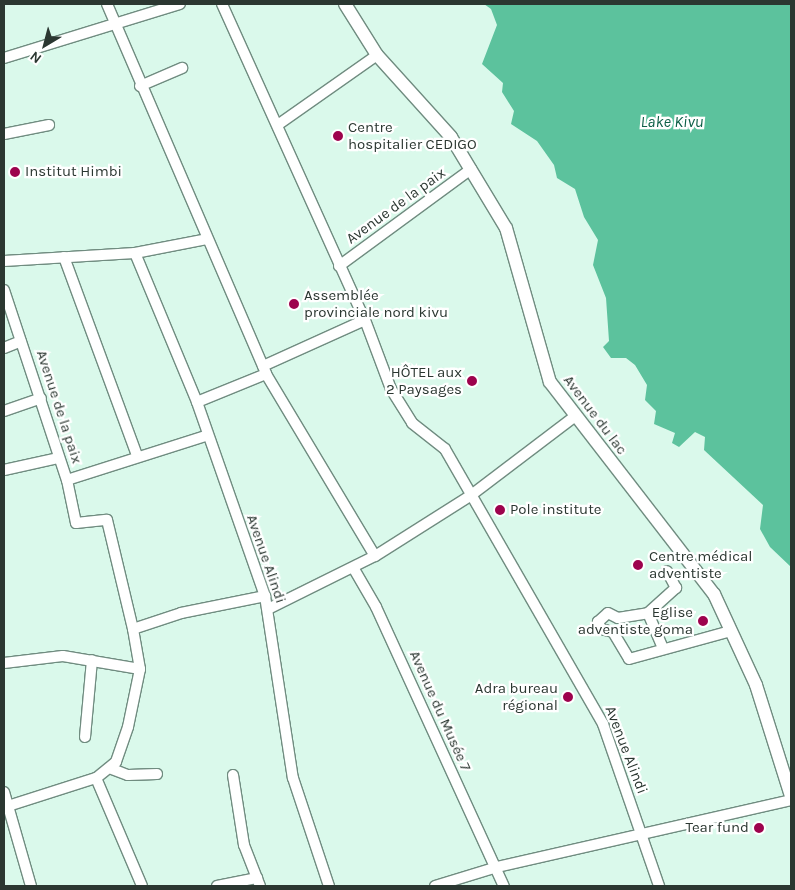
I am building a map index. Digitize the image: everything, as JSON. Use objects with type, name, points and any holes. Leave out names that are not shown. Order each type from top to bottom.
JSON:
[{"type":"main road","name":"Avenue du lac","points":[[346,4],[377,55],[451,137],[506,228],[538,351],[550,382],[574,417],[695,567],[731,631],[772,729],[791,796]]},
{"type":"street","points":[[107,4],[140,86],[264,370],[375,556]]},
{"type":"street","points":[[4,58],[113,22],[180,4]]},
{"type":"street","name":"Avenue de la paix","points":[[222,4],[279,124],[339,266],[365,320],[391,390],[412,423],[440,441],[470,496]]},
{"type":"street","points":[[279,124],[377,55]]},
{"type":"street","points":[[140,86],[182,68]]},
{"type":"street","points":[[4,134],[49,125]]},
{"type":"street","name":"Avenue de la paix","points":[[339,266],[471,169]]},
{"type":"street","points":[[4,261],[135,253],[207,239]]},
{"type":"street","name":"Avenue Alindi","points":[[135,253],[197,402],[206,436],[266,596],[293,778],[330,886]]},
{"type":"street","points":[[64,257],[137,455]]},
{"type":"street","name":"Avenue de la paix","points":[[4,290],[41,398],[58,458],[67,480],[137,455],[206,436]]},
{"type":"street","points":[[197,402],[365,320]]},
{"type":"street","points":[[4,348],[21,341]]},
{"type":"street","points":[[4,411],[41,398]]},
{"type":"street","points":[[268,609],[354,569],[375,556],[470,496],[574,417]]},
{"type":"street","points":[[4,470],[58,458]]},
{"type":"street","points":[[8,806],[96,778],[112,769],[126,735],[140,669],[133,629],[107,520],[76,523],[67,480]]},
{"type":"street","name":"Avenue Alindi","points":[[470,496],[599,717],[659,886]]},
{"type":"street","name":"Avenue du Musée 7","points":[[354,569],[497,867],[504,886]]},
{"type":"street","points":[[614,632],[601,629],[598,622],[604,614],[618,618],[648,613],[676,588],[667,570]]},
{"type":"street","points":[[133,629],[181,613],[266,596]]},
{"type":"street","points":[[648,613],[663,649]]},
{"type":"street","points":[[618,618],[614,632],[627,659],[731,631]]},
{"type":"street","points":[[4,663],[63,656],[140,669]]},
{"type":"street","points":[[85,737],[92,660]]},
{"type":"street","points":[[112,769],[128,776],[157,774]]},
{"type":"street","points":[[218,886],[258,882],[244,845],[233,775]]},
{"type":"street","points":[[96,778],[142,886]]},
{"type":"street","points":[[4,792],[32,886]]},
{"type":"street","points":[[435,886],[497,867],[641,836],[791,800]]},
{"type":"water","name":"Lake Kivu","points":[[484,4],[791,4],[791,567],[770,547],[760,529],[763,505],[704,450],[705,437],[695,432],[679,447],[672,443],[675,433],[654,424],[656,411],[645,400],[647,385],[635,365],[626,358],[611,358],[603,347],[609,341],[606,298],[593,265],[598,240],[584,217],[575,189],[557,178],[554,165],[537,141],[511,124],[514,111],[502,92],[503,83],[482,64],[497,25],[491,9]]},
{"type":"place","name":"Centre hospitalier CEDIGO","points":[[338,136]]},
{"type":"place","name":"Institut Himbi","points":[[15,172]]},
{"type":"place","name":"Assemblée provinciale nord kivu","points":[[294,304]]},
{"type":"place","name":"HÔTEL aux 2 Paysages","points":[[472,381]]},
{"type":"place","name":"Pole institute","points":[[500,510]]},
{"type":"place","name":"Centre médical adventiste","points":[[638,565]]},
{"type":"place","name":"Eglise adventiste goma","points":[[703,621]]},
{"type":"place","name":"Adra bureau régional","points":[[568,697]]},
{"type":"place","name":"Tear fund","points":[[759,828]]}]
